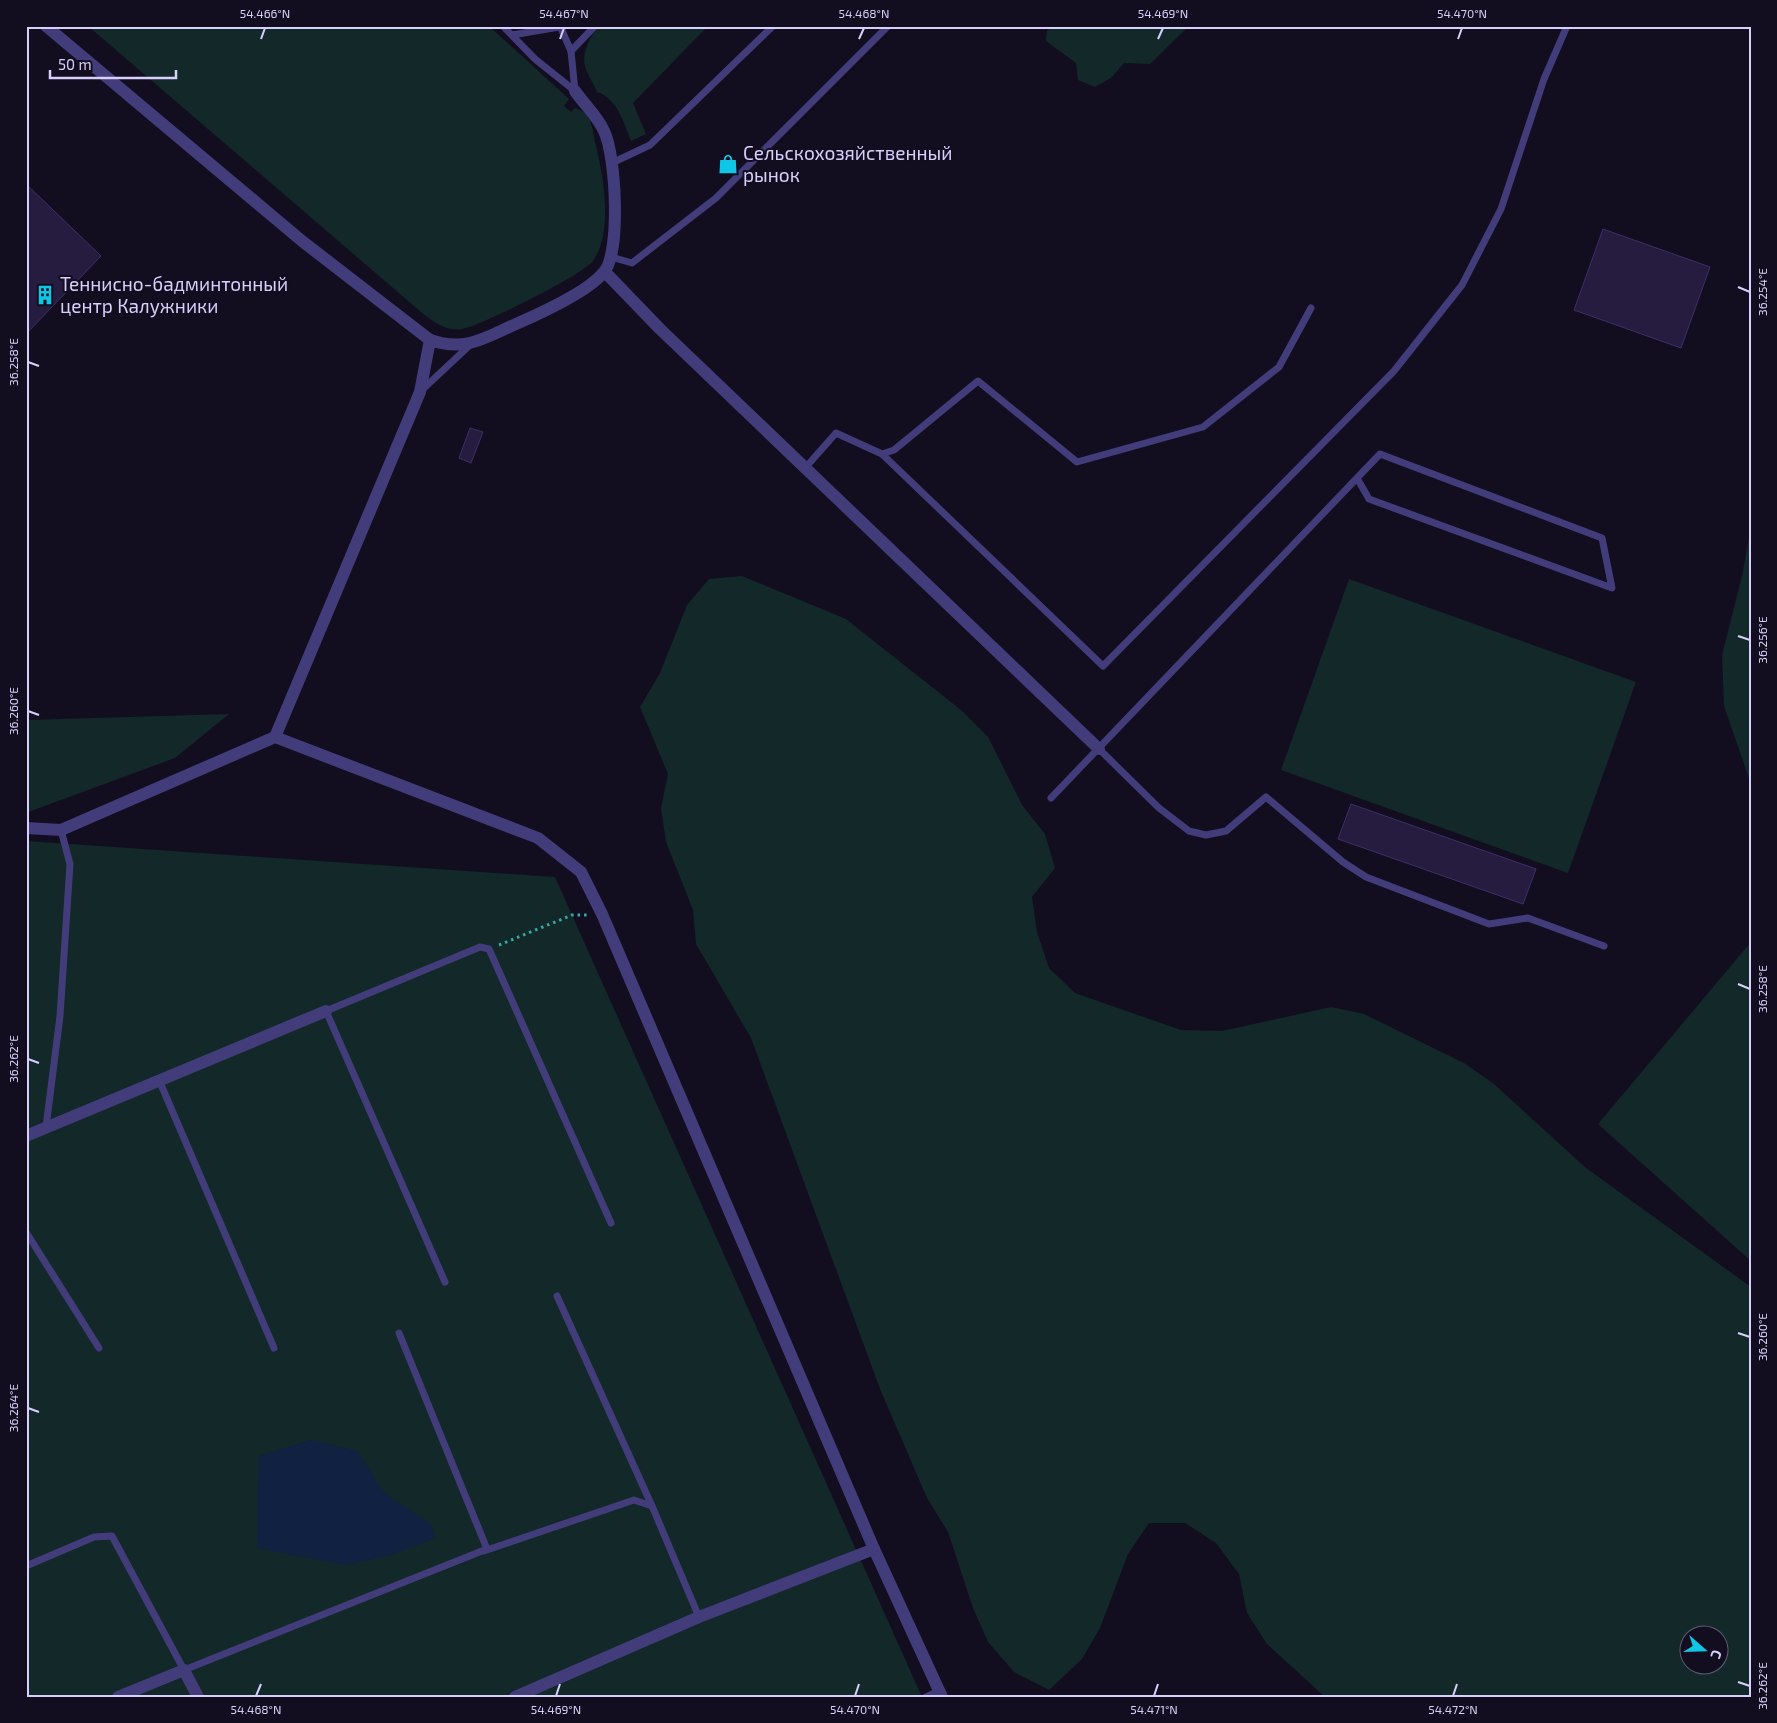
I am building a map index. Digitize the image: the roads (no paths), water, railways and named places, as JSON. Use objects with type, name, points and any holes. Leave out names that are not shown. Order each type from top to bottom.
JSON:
[{"type":"street","points":[[46,26],[302,241],[430,340],[447,346],[470,345],[528,319],[586,287],[605,272],[611,258],[615,226],[614,162],[604,131],[575,91]]},
{"type":"street","points":[[605,272],[660,329],[1099,749]]},
{"type":"street","points":[[26,828],[61,830],[275,738],[420,392],[430,340]]},
{"type":"street","points":[[275,738],[538,838],[581,872],[602,914],[874,1549],[941,1694]]},
{"type":"street","points":[[26,1136],[326,1011]]},
{"type":"street","points":[[515,1697],[698,1617],[874,1549]]},
{"type":"street","points":[[118,1697],[184,1670],[198,1697]]},
{"type":"lane","points":[[503,26],[535,59],[575,91]]},
{"type":"lane","points":[[571,51],[595,26]]},
{"type":"lane","points":[[614,162],[650,145],[773,26]]},
{"type":"lane","points":[[611,258],[632,263],[716,198],[888,26]]},
{"type":"lane","points":[[806,467],[836,433],[882,454],[1103,666],[1394,371],[1462,284],[1501,209],[1544,80],[1567,26]]},
{"type":"lane","points":[[512,35],[562,27],[571,51],[575,91]]},
{"type":"lane","points":[[882,454],[894,450],[978,381],[1076,462],[1203,427],[1279,367],[1312,308]]},
{"type":"lane","points":[[420,392],[470,345]]},
{"type":"lane","points":[[1051,798],[1099,749],[1357,478],[1380,454],[1602,538],[1612,588],[1369,498],[1357,478]]},
{"type":"lane","points":[[1099,749],[1159,808],[1189,832],[1206,835],[1226,831],[1266,797],[1343,862],[1366,877],[1489,924],[1528,918],[1604,946]]},
{"type":"lane","points":[[46,1127],[60,1016],[70,864],[61,830]]},
{"type":"lane","points":[[444,1282],[326,1011],[480,947],[489,949],[610,1223]]},
{"type":"lane","points":[[159,1080],[274,1348]]},
{"type":"lane","points":[[26,1232],[99,1348]]},
{"type":"lane","points":[[557,1296],[652,1506],[698,1617]]},
{"type":"lane","points":[[26,1566],[94,1537],[112,1536],[184,1670],[487,1549],[399,1333]]},
{"type":"lane","points":[[479,1552],[634,1500],[652,1506]]},
{"type":"lane","points":[[926,1697],[941,1694]]},
{"type":"water","points":[[311,1440],[357,1451],[384,1493],[431,1524],[435,1538],[391,1555],[346,1565],[257,1548],[259,1456]]},
{"type":"place","name":"Сельскохозяйственный рынок","points":[[728,164]]},
{"type":"place","name":"Теннисно-бадминтонный центр Калужники","points":[[45,295]]}]
